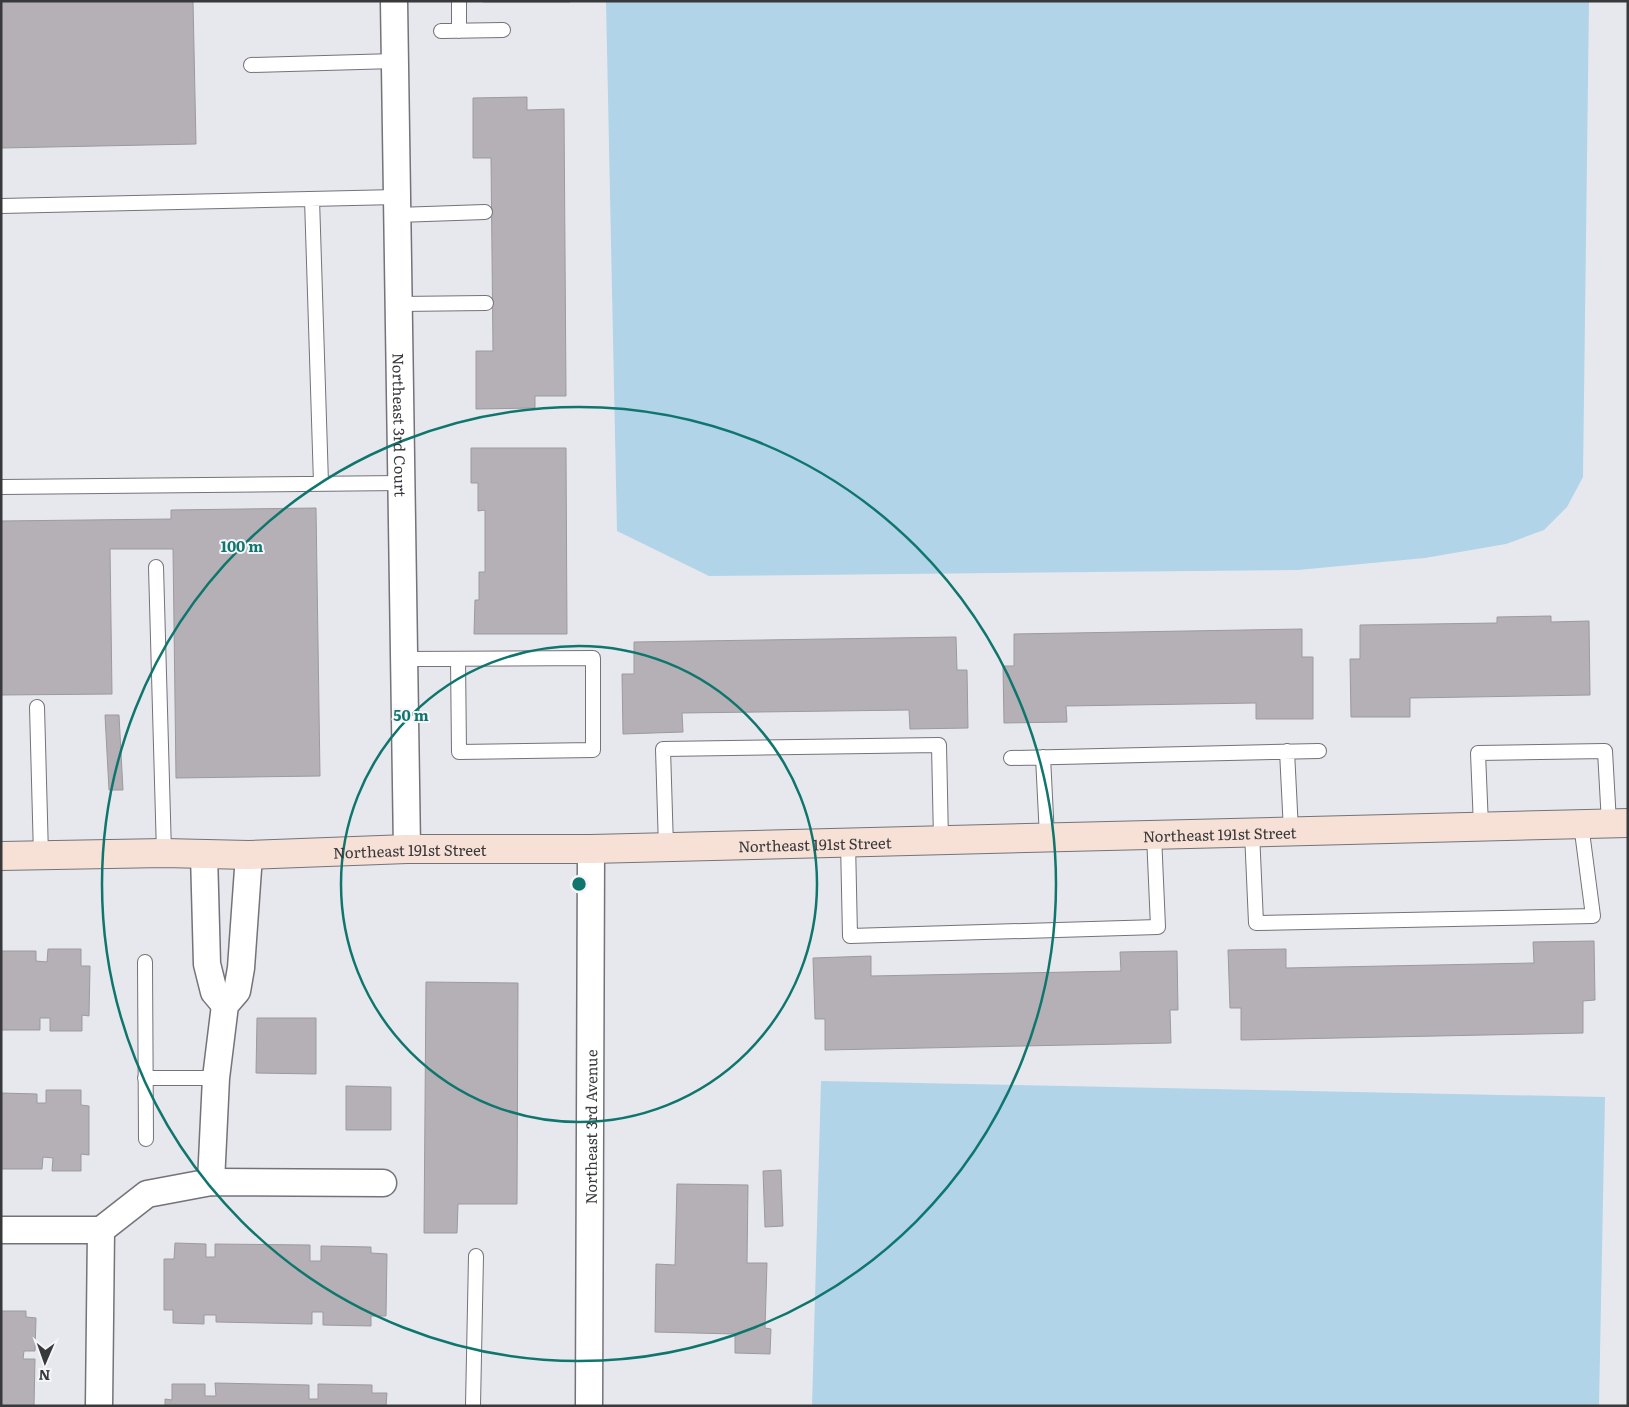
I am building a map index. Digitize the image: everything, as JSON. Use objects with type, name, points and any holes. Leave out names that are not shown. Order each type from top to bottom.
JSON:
[{"type":"street","name":"Northeast 3rd Court","points":[[394,1],[407,849]]},
{"type":"street","name":"Northeast 191st Street","points":[[1,856],[164,853],[249,855],[407,849],[591,849],[1619,823]]},
{"type":"street","name":"Northeast 3rd Avenue","points":[[588,1406],[591,849]]},
{"type":"street","points":[[204,854],[207,964],[214,992],[225,1005]]},
{"type":"street","points":[[211,1182],[216,1078],[225,1005],[237,991],[242,968],[249,855]]},
{"type":"street","points":[[1,1230],[101,1230],[147,1194],[211,1182],[384,1183]]},
{"type":"street","points":[[99,1406],[101,1230]]},
{"type":"lane","points":[[459,1],[459,31]]},
{"type":"lane","points":[[441,31],[503,30]]},
{"type":"lane","points":[[250,65],[395,61]]},
{"type":"lane","points":[[312,199],[322,483]]},
{"type":"lane","points":[[1,206],[312,199],[485,212]]},
{"type":"lane","points":[[399,304],[486,303]]},
{"type":"lane","points":[[1,487],[401,483]]},
{"type":"lane","points":[[156,567],[164,853]]},
{"type":"lane","points":[[404,659],[593,658],[593,750],[459,752],[458,659]]},
{"type":"lane","points":[[37,707],[41,856]]},
{"type":"lane","points":[[666,847],[663,749],[939,745],[941,840]]},
{"type":"lane","points":[[1011,758],[1319,751]]},
{"type":"lane","points":[[1481,826],[1478,753],[1605,751],[1619,823]]},
{"type":"lane","points":[[1287,752],[1291,832]]},
{"type":"lane","points":[[1044,757],[1047,837]]},
{"type":"lane","points":[[1252,832],[1256,923],[1593,916],[1581,824]]},
{"type":"lane","points":[[848,842],[850,936],[870,936],[1158,927],[1154,834]]},
{"type":"lane","points":[[145,962],[146,1139]]},
{"type":"lane","points":[[145,1078],[216,1078]]},
{"type":"lane","points":[[473,1406],[476,1256]]},
{"type":"water","points":[[606,1],[1589,1],[1583,477],[1567,507],[1544,530],[1506,544],[1425,558],[1298,570],[709,576],[617,531]]},
{"type":"water","points":[[821,1081],[1605,1097],[1599,1406],[812,1406]]},
{"type":"building","points":[[1,1],[193,1],[196,144],[1,148]]},
{"type":"building","points":[[570,1],[570,2],[483,2]]},
{"type":"building","points":[[527,97],[527,110],[564,109],[566,396],[535,396],[535,408],[476,409],[476,351],[493,351],[491,158],[473,158],[473,98]]},
{"type":"building","points":[[471,448],[566,448],[567,634],[474,634],[475,600],[479,600],[479,572],[485,572],[485,510],[478,511],[478,483],[471,483]]},
{"type":"building","points":[[316,508],[320,776],[176,778],[173,549],[110,549],[112,694],[1,695],[1,521],[171,519],[171,510]]},
{"type":"building","points":[[1551,616],[1551,622],[1589,621],[1590,695],[1410,698],[1410,717],[1351,717],[1350,659],[1360,659],[1360,625],[1497,623],[1497,617]]},
{"type":"building","points":[[1302,629],[1302,657],[1313,657],[1313,719],[1256,719],[1256,703],[1066,706],[1067,722],[1004,723],[1003,666],[1014,666],[1014,634]]},
{"type":"building","points":[[956,637],[957,670],[967,670],[968,728],[910,729],[909,710],[682,713],[683,732],[623,734],[622,674],[634,674],[634,642]]},
{"type":"building","points":[[105,715],[119,715],[123,790],[109,790]]},
{"type":"building","points":[[1594,941],[1595,1000],[1583,1001],[1583,1033],[1241,1040],[1241,1008],[1230,1008],[1228,950],[1286,949],[1286,968],[1534,963],[1533,942]]},
{"type":"building","points":[[48,949],[81,949],[81,966],[90,966],[89,1016],[82,1015],[82,1031],[50,1031],[50,1018],[40,1018],[40,1030],[1,1030],[1,951],[36,951],[36,961],[47,962]]},
{"type":"building","points":[[1177,951],[1178,1010],[1170,1010],[1171,1043],[825,1050],[825,1019],[815,1019],[813,958],[871,956],[871,976],[1121,971],[1120,952]]},
{"type":"building","points":[[426,982],[518,983],[517,1204],[458,1204],[457,1233],[424,1233]]},
{"type":"building","points":[[257,1018],[316,1018],[316,1074],[256,1073]]},
{"type":"building","points":[[346,1086],[391,1087],[391,1130],[346,1130]]},
{"type":"building","points":[[46,1090],[81,1090],[81,1105],[89,1106],[89,1155],[81,1154],[81,1171],[52,1171],[53,1158],[43,1157],[42,1169],[1,1169],[1,1093],[37,1094],[37,1103],[46,1103]]},
{"type":"building","points":[[781,1170],[783,1226],[765,1227],[763,1171]]},
{"type":"building","points":[[677,1184],[748,1185],[747,1263],[767,1263],[765,1328],[771,1329],[770,1354],[735,1353],[735,1334],[655,1332],[656,1264],[675,1265]]},
{"type":"building","points":[[175,1243],[206,1244],[206,1257],[215,1257],[215,1244],[310,1245],[310,1261],[321,1261],[321,1246],[371,1247],[371,1253],[387,1254],[386,1316],[371,1316],[371,1326],[323,1325],[323,1312],[312,1312],[312,1324],[216,1322],[216,1315],[204,1315],[204,1324],[173,1323],[173,1310],[164,1310],[164,1259],[174,1259]]},
{"type":"building","points":[[1,1311],[26,1311],[26,1317],[36,1318],[35,1351],[24,1351],[23,1359],[35,1359],[34,1406],[1,1406]]},
{"type":"building","points":[[215,1383],[309,1385],[309,1399],[318,1399],[318,1384],[372,1385],[372,1393],[387,1393],[386,1406],[165,1406],[165,1399],[172,1400],[172,1384],[205,1384],[205,1396],[216,1396]]}]
